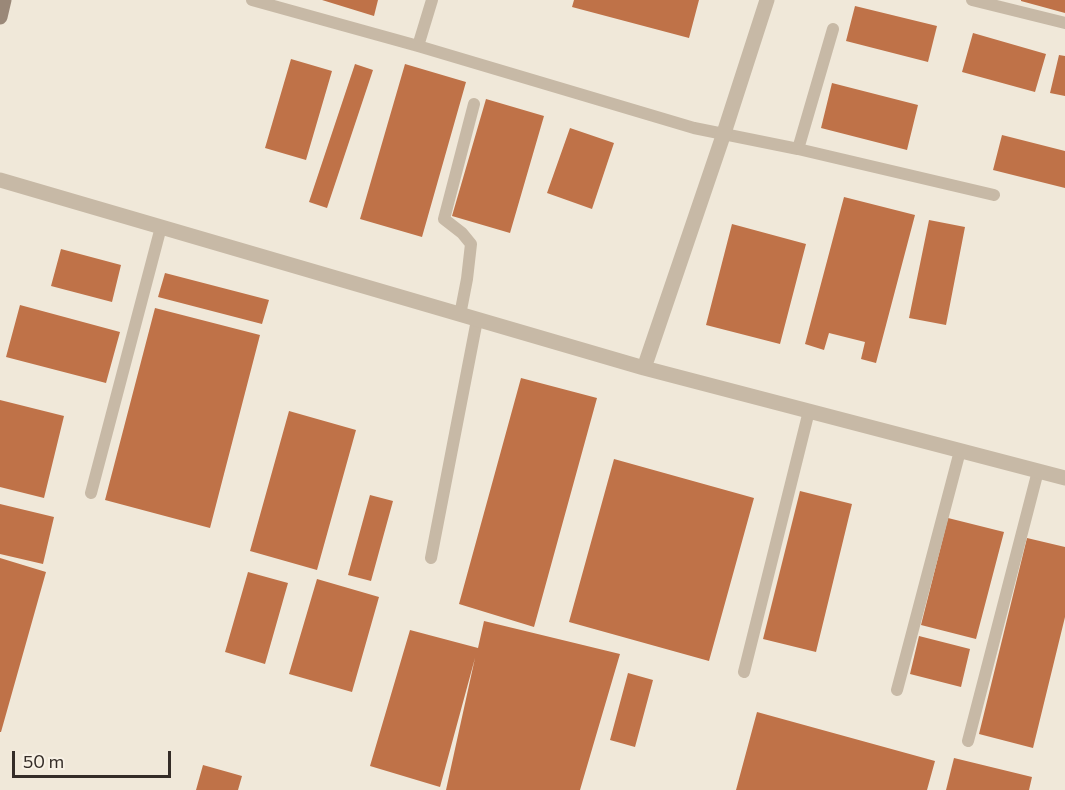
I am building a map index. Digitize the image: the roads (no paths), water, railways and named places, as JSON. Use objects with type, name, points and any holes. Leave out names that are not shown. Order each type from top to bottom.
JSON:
[{"type":"street","points":[[0,17],[4,0]]},
{"type":"street","points":[[644,368],[767,0]]},
{"type":"street","points":[[0,180],[644,368],[1065,478]]},
{"type":"lane","points":[[252,0],[418,46],[694,128],[798,149],[994,195]]},
{"type":"lane","points":[[418,46],[432,0]]},
{"type":"lane","points":[[972,0],[1065,23]]},
{"type":"lane","points":[[798,149],[833,29]]},
{"type":"lane","points":[[460,315],[471,244],[462,233],[444,219],[474,104]]},
{"type":"lane","points":[[91,493],[161,227]]},
{"type":"lane","points":[[431,558],[477,320]]},
{"type":"lane","points":[[744,672],[809,411]]},
{"type":"lane","points":[[897,690],[960,450]]},
{"type":"lane","points":[[968,741],[1038,471]]}]
